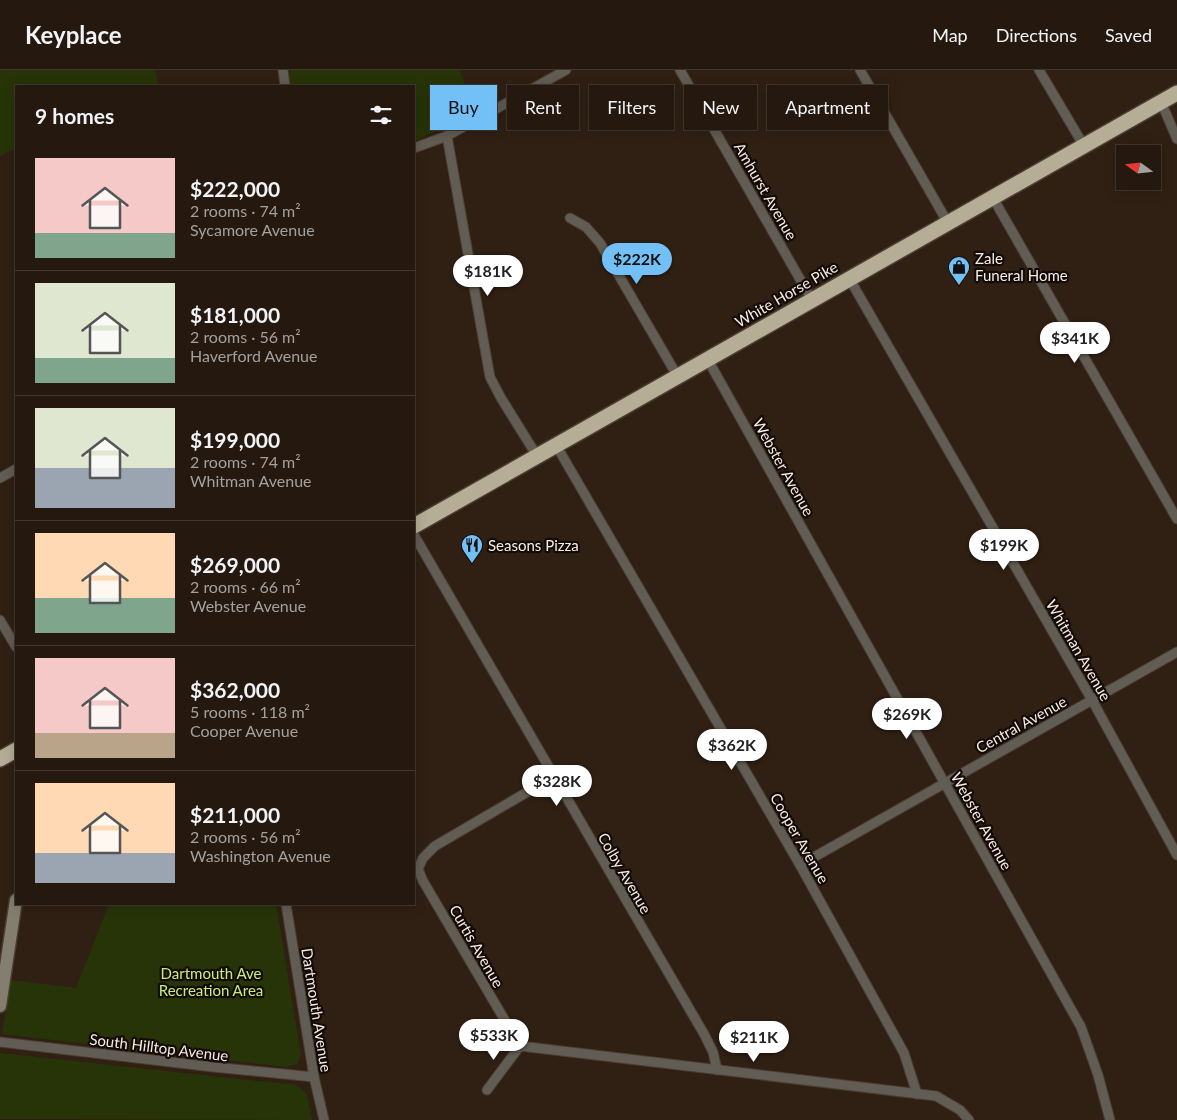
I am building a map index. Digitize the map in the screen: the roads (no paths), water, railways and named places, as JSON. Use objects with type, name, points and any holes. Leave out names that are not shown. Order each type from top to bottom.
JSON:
[{"type":"highway","name":"White Horse Pike","points":[[415,525],[1177,93]]},
{"type":"highway","points":[[0,759],[15,751]]},
{"type":"street","points":[[283,70],[286,85]]},
{"type":"street","points":[[415,148],[448,136],[566,70]]},
{"type":"street","name":"Amhurst Avenue","points":[[680,70],[812,300]]},
{"type":"street","points":[[860,70],[948,223]]},
{"type":"street","points":[[1039,70],[1084,146]]},
{"type":"street","points":[[1161,102],[1177,139]]},
{"type":"street","points":[[448,136],[490,377],[500,398],[537,456]]},
{"type":"street","points":[[993,198],[1177,518]]},
{"type":"street","points":[[570,218],[586,227],[600,243],[678,377]]},
{"type":"street","name":"Whitman Avenue","points":[[849,278],[1092,700],[1177,854]]},
{"type":"street","name":"Webster Avenue","points":[[708,360],[1081,1027],[1098,1075],[1110,1120]]},
{"type":"street","name":"Cooper Avenue","points":[[556,445],[800,865],[904,1053],[917,1094]]},
{"type":"street","points":[[0,478],[15,470]]},
{"type":"street","points":[[1168,501],[1177,497]]},
{"type":"street","name":"Colby Avenue","points":[[415,537],[704,1034],[713,1052],[717,1070]]},
{"type":"street","points":[[0,620],[15,645]]},
{"type":"street","name":"Central Avenue","points":[[800,865],[1177,652]]},
{"type":"street","name":"Curtis Avenue","points":[[520,1046],[423,881],[418,869],[423,858],[435,846],[553,777]]},
{"type":"street","points":[[0,1006],[15,905]]},
{"type":"street","name":"Dartmouth Avenue","points":[[286,905],[314,1077],[324,1120]]},
{"type":"street","name":"South Hilltop Avenue","points":[[0,1042],[314,1077]]},
{"type":"street","points":[[487,1090],[520,1046],[936,1096],[960,1110],[969,1120]]},
{"type":"place","name":"Zale Funeral Home","points":[[959,286]]},
{"type":"place","name":"Seasons Pizza","points":[[472,564]]},
{"type":"park label","name":"Dartmouth Ave Recreation Area","points":[[211,982]]}]
